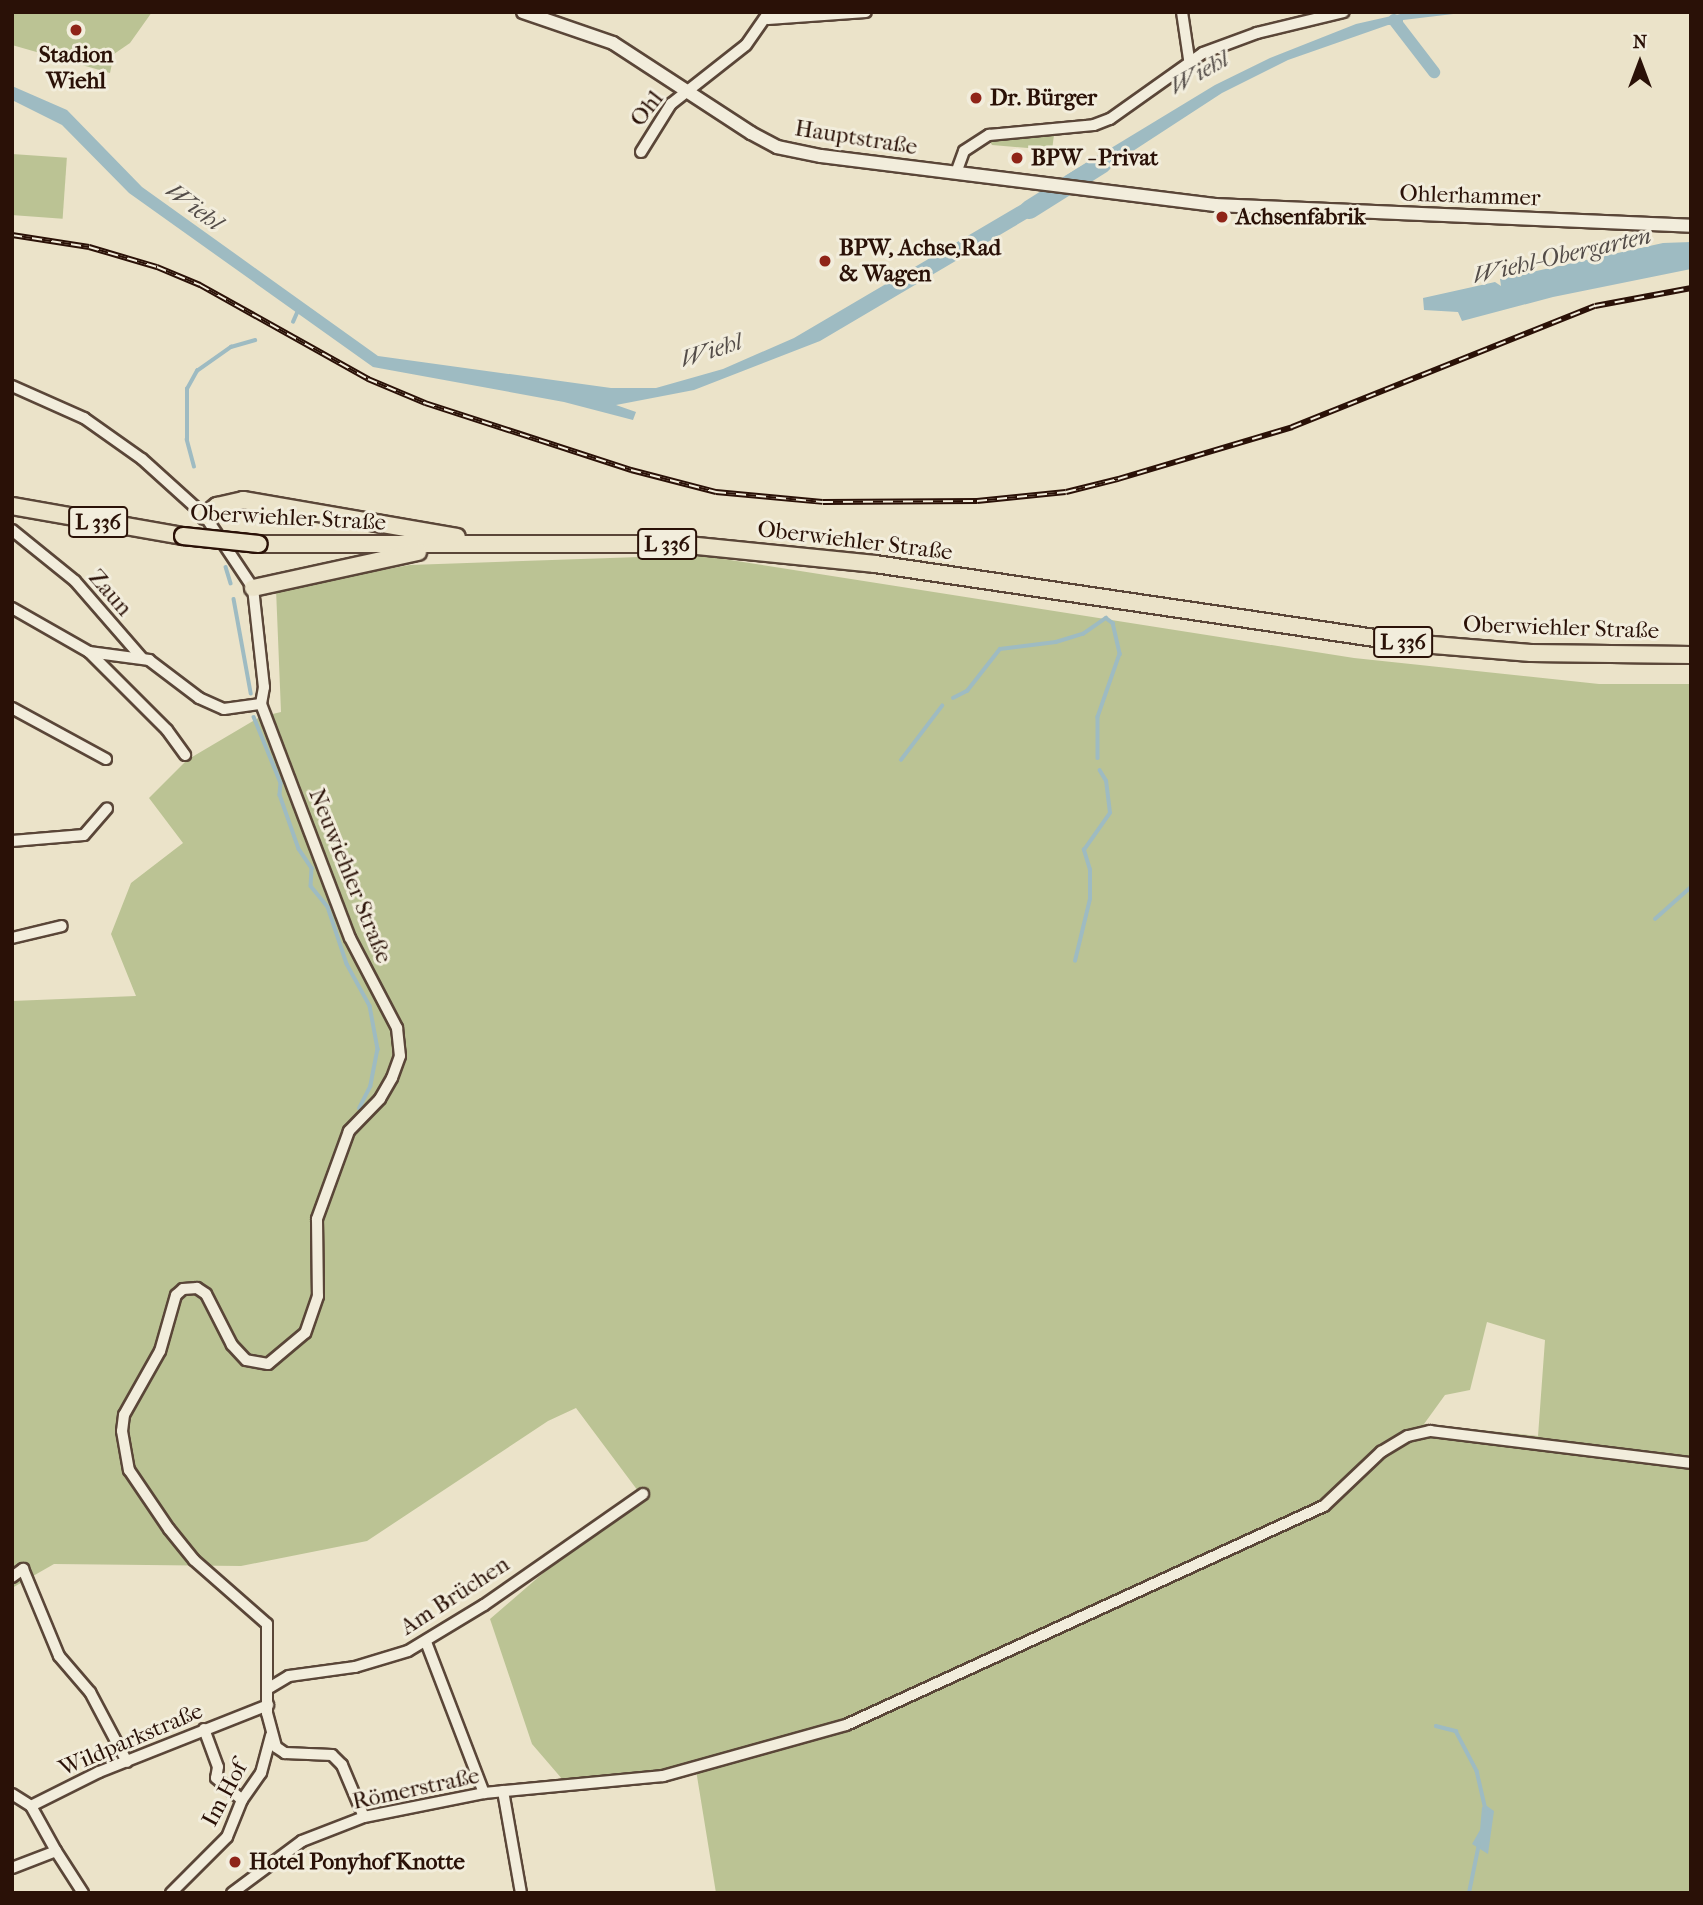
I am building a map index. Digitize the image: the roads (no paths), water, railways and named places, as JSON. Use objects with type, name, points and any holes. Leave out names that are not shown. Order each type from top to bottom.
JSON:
[{"type":"main road","name":"L 336","points":[[205,516],[217,506],[243,500],[429,534],[533,544]]},
{"type":"main road","name":"Oberwiehler Straße","points":[[12,506],[183,536],[259,544],[678,544],[875,564],[1409,643],[1531,653],[1691,655]]},
{"type":"main road","name":"L 336","points":[[253,588],[440,546]]},
{"type":"street","name":"Hauptstraße","points":[[523,12],[613,43],[777,147],[956,173]]},
{"type":"street","points":[[769,16],[866,12]]},
{"type":"street","points":[[1182,12],[1189,59]]},
{"type":"street","points":[[956,173],[964,151],[989,135],[1094,125],[1110,119],[1189,59],[1256,33],[1344,12]]},
{"type":"street","name":"Ohl","points":[[641,152],[671,104],[746,46],[769,16]]},
{"type":"street","name":"Ohlerhammer","points":[[956,173],[1254,208],[1691,226]]},
{"type":"street","name":"Neuwiehler Straße","points":[[12,386],[84,418],[142,459],[205,516],[253,588],[264,687],[261,704],[350,938],[397,1028],[400,1056],[380,1099],[349,1130],[317,1219],[318,1296],[304,1333],[268,1364],[246,1360],[232,1345],[206,1294],[197,1288],[176,1295],[160,1351],[124,1415],[122,1445],[129,1470],[169,1529],[194,1560],[267,1624],[269,1688]]},
{"type":"street","name":"Zaun","points":[[12,530],[75,581],[142,658]]},
{"type":"street","name":"Zaun","points":[[12,608],[89,652],[167,730],[185,755]]},
{"type":"street","name":"Zaun","points":[[89,652],[142,658],[159,664],[211,704],[236,709],[261,704]]},
{"type":"street","points":[[12,708],[106,759]]},
{"type":"street","points":[[12,841],[84,835],[107,809]]},
{"type":"street","points":[[12,938],[62,926]]},
{"type":"street","name":"Römerstraße","points":[[232,1893],[302,1841],[363,1817],[484,1793],[663,1776],[846,1726],[1324,1506],[1381,1452],[1408,1436],[1430,1431],[1691,1463]]},
{"type":"street","name":"Am Brüchen","points":[[269,1688],[289,1676],[355,1667],[426,1642],[643,1494]]},
{"type":"street","points":[[12,1577],[23,1569],[59,1656],[90,1692],[127,1762]]},
{"type":"street","points":[[426,1642],[484,1793]]},
{"type":"street","points":[[269,1688],[271,1734],[276,1747],[285,1753],[332,1755],[342,1765],[363,1817]]},
{"type":"street","name":"Wildparkstraße","points":[[31,1806],[204,1729],[268,1705]]},
{"type":"street","points":[[204,1729],[218,1767],[216,1778],[242,1800]]},
{"type":"street","name":"Im Hof","points":[[171,1893],[227,1836],[242,1800],[261,1773],[271,1734]]},
{"type":"street","name":"Römerstraße","points":[[503,1791],[521,1893]]},
{"type":"street","points":[[12,1794],[31,1806],[83,1893]]},
{"type":"street","points":[[12,1868],[56,1851]]},
{"type":"water","points":[[1409,12],[1470,12],[1403,20],[1403,25],[1388,25],[1288,60],[1222,93],[1090,179],[1065,176],[1215,85],[1270,58],[1356,24]]},
{"type":"water","points":[[12,86],[67,110],[142,187],[378,356],[611,388],[656,388],[723,369],[794,338],[1039,194],[1064,197],[820,341],[694,390],[616,405],[636,412],[633,420],[564,402],[373,367],[129,193],[62,125],[12,100]]},
{"type":"water","points":[[1691,242],[1691,269],[1553,297],[1462,321],[1458,312],[1424,310],[1423,298],[1495,282],[1501,286],[1500,279],[1663,243]]},
{"type":"water","points":[[1487,1806],[1494,1811],[1488,1854],[1472,1844],[1480,1830],[1482,1807]]},
{"type":"waterway","points":[[1394,20],[1434,72]]},
{"type":"waterway","name":"Wiehl","points":[[1029,209],[1102,163]]},
{"type":"waterway","points":[[293,322],[298,311]]},
{"type":"waterway","points":[[194,467],[187,440],[187,389],[197,371],[231,347],[255,340]]},
{"type":"waterway","points":[[226,567],[231,583]]},
{"type":"waterway","points":[[234,599],[251,693]]},
{"type":"waterway","points":[[953,698],[967,691],[1000,649],[1056,642],[1083,634],[1106,618],[1113,623],[1120,654],[1098,717],[1098,758]]},
{"type":"waterway","points":[[901,760],[942,706]]},
{"type":"waterway","points":[[254,717],[281,783],[280,795],[299,849],[312,868],[311,886],[328,907],[347,964],[370,1006],[378,1049],[371,1086],[360,1108]]},
{"type":"waterway","points":[[1075,961],[1090,899],[1090,870],[1084,850],[1110,813],[1106,781],[1100,771]]},
{"type":"waterway","points":[[1655,919],[1691,887]]},
{"type":"waterway","points":[[1436,1726],[1456,1731],[1477,1771],[1486,1809]]},
{"type":"waterway","points":[[1469,1893],[1479,1844]]},
{"type":"railway","points":[[12,235],[89,247],[157,267],[200,285],[368,379],[425,403],[631,470],[716,492],[823,502],[977,501],[1066,492],[1292,427],[1595,306],[1691,288]]},
{"type":"place","name":"Stadion Wiehl","points":[[76,30]]},
{"type":"place","name":"Dr. Bürger","points":[[976,98]]},
{"type":"place","name":"BPW - Privat","points":[[1017,158]]},
{"type":"place","name":"Achsenfabrik","points":[[1222,217]]},
{"type":"place","name":"BPW, Achse,Rad & Wagen","points":[[825,261]]},
{"type":"place","name":"Hotel Ponyhof Knotte","points":[[235,1862]]},
{"type":"water label","name":"Wiehl-Obergarten","points":[[1562,256]]}]
